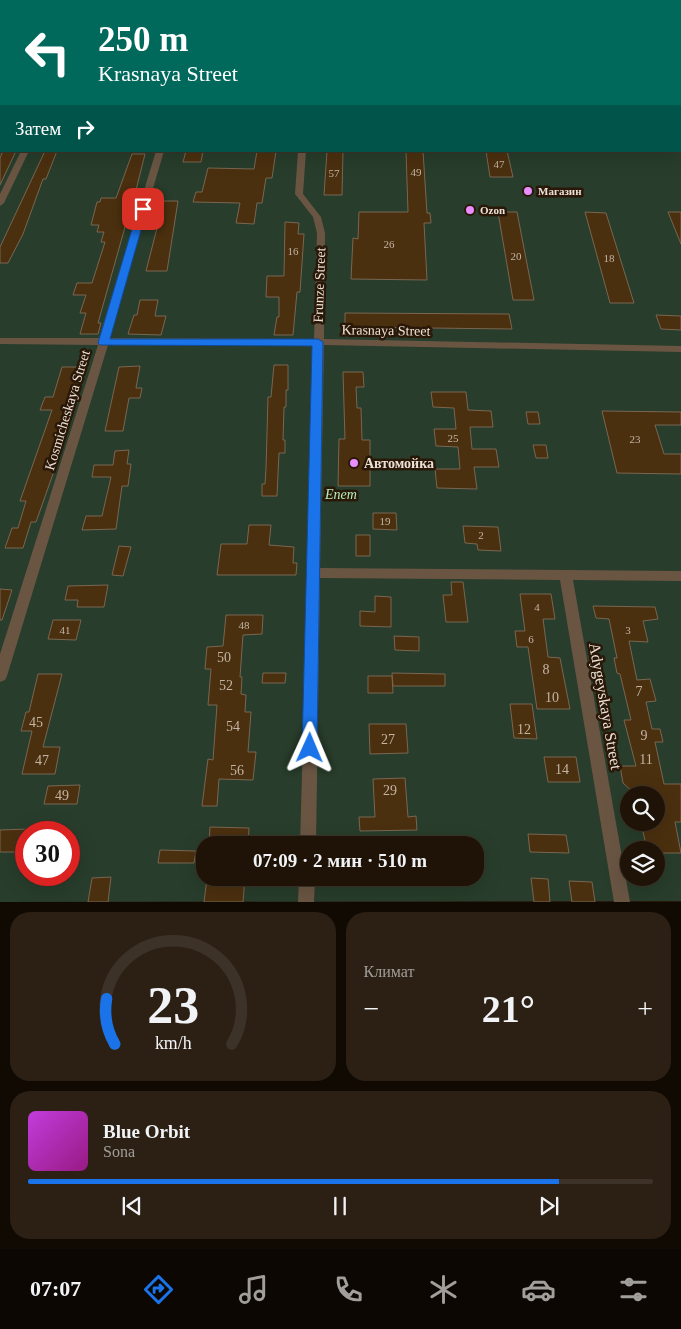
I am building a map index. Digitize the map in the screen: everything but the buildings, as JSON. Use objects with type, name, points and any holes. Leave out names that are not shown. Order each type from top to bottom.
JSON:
[{"type":"street","points":[[0,203],[25,152]]},
{"type":"street","name":"Kosmicheskaya Street","points":[[0,676],[104,343],[160,152]]},
{"type":"street","name":"Frunze Street","points":[[302,152],[299,194],[317,217],[321,233],[308,836]]},
{"type":"street","name":"Krasnaya Street","points":[[0,341],[104,343],[318,342],[681,349]]},
{"type":"street","points":[[314,573],[681,576]]},
{"type":"street","name":"Adygeyskaya Street","points":[[566,576],[622,902]]},
{"type":"street","points":[[306,902],[307,886]]},
{"type":"green space","name":"Enem","points":[[0,152],[681,152],[681,901],[0,902]]},
{"type":"place","name":"Магазин","points":[[528,191]]},
{"type":"place","name":"Ozon","points":[[470,210]]},
{"type":"place","name":"Автомойка","points":[[354,463]]},
{"type":"route","points":[[143,209],[104,343],[318,342],[310,748]]}]
